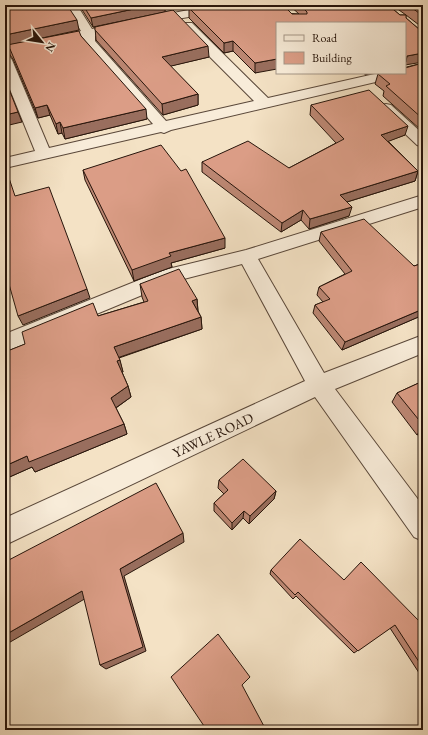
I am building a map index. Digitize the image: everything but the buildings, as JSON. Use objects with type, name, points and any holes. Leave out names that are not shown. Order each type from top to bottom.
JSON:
[{"type":"street","points":[[71,5],[88,34],[88,42],[164,128]]},
{"type":"street","points":[[167,5],[264,103]]},
{"type":"street","points":[[5,51],[177,15],[235,5]]},
{"type":"street","points":[[5,34],[7,42],[5,45]]},
{"type":"street","points":[[5,60],[44,154]]},
{"type":"street","points":[[5,163],[164,128],[264,103],[362,86],[396,74]]},
{"type":"street","points":[[362,86],[423,142]]},
{"type":"street","points":[[5,343],[171,275],[247,256],[423,201]]},
{"type":"street","points":[[247,256],[319,385],[423,528]]},
{"type":"street","name":"YAWLE ROAD","points":[[5,532],[319,385],[423,344]]}]
